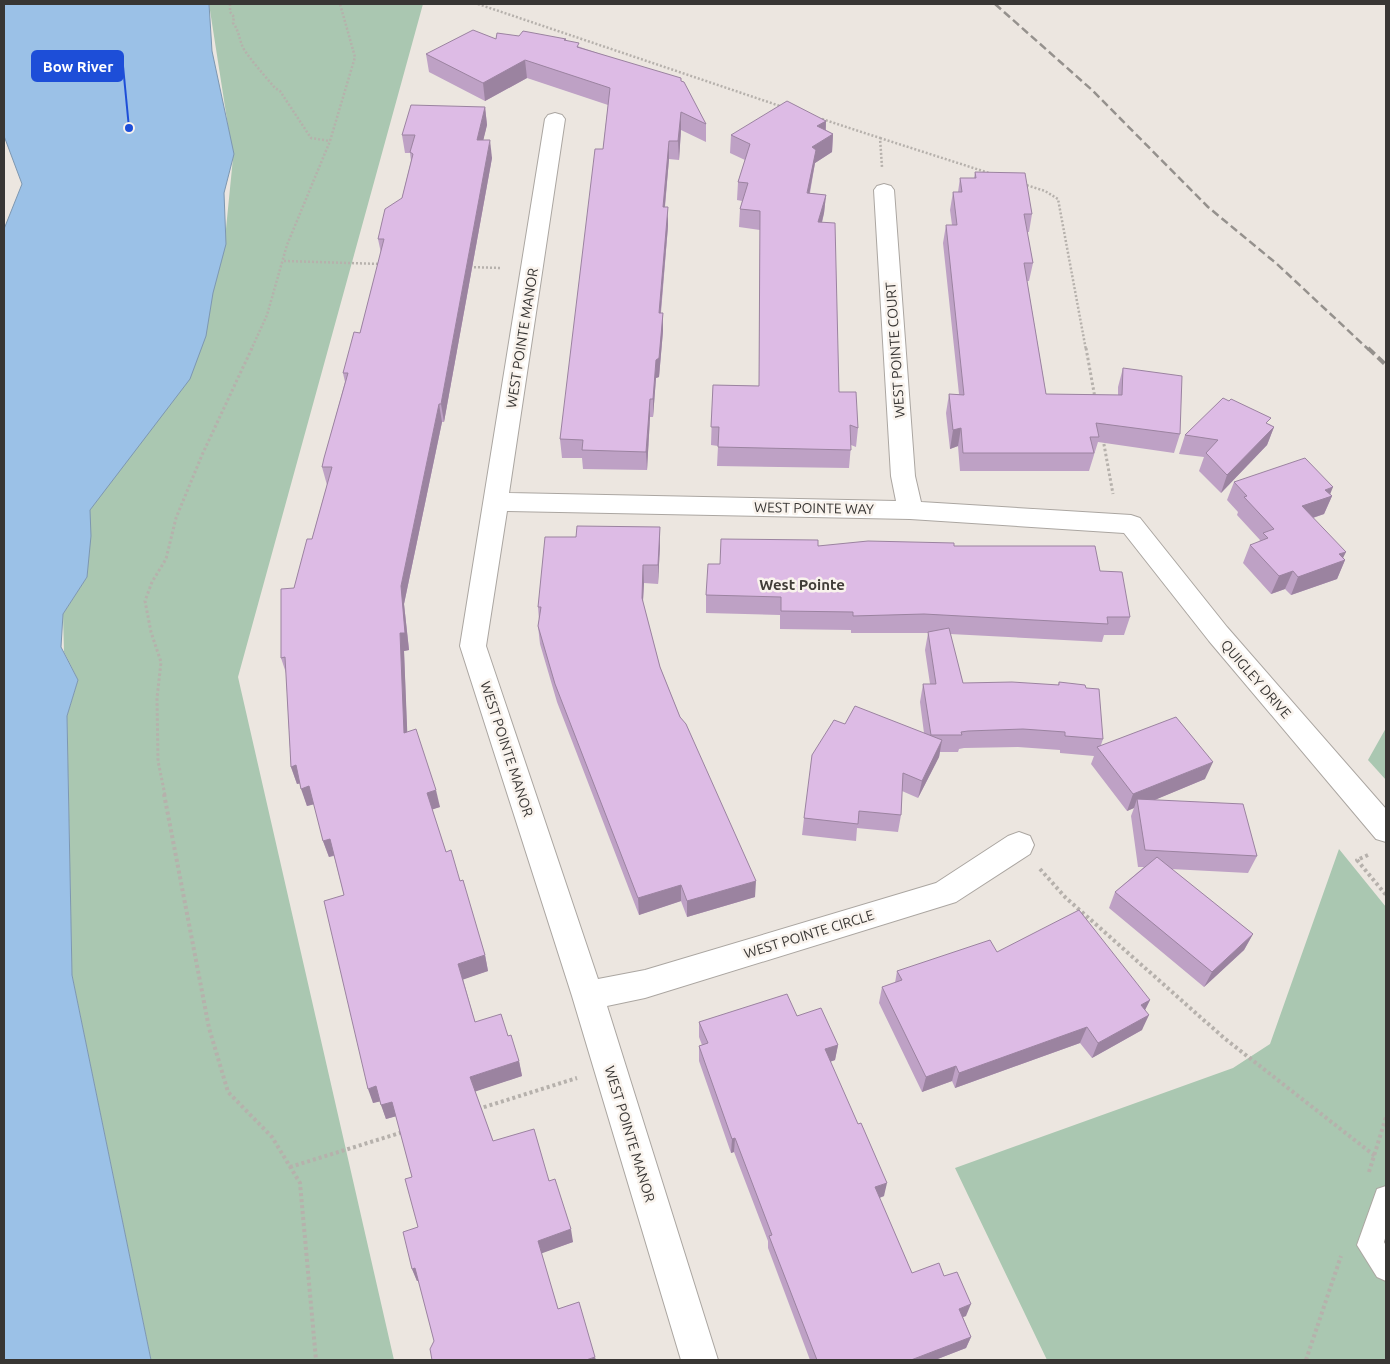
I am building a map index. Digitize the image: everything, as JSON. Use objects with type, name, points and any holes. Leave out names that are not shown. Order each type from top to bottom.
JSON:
[{"type":"street","name":"WEST POINTE MANOR","points":[[555,119],[473,646],[588,996],[700,1360]]},
{"type":"street","name":"WEST POINTE COURT","points":[[884,190],[903,476],[910,510]]},
{"type":"street","name":"WEST POINTE WAY","points":[[496,502],[910,510],[1125,523]]},
{"type":"street","name":"QUIGLEY DRIVE","points":[[1125,523],[1386,830]]},
{"type":"street","name":"WEST POINTE CIRCLE","points":[[588,996],[645,984],[944,893],[1019,845]]},
{"type":"lane","points":[[1386,1198],[1370,1245],[1386,1268]]},
{"type":"path","points":[[230,4],[230,12],[234,17],[232,20],[239,31],[240,41],[245,51],[275,88],[280,91],[311,138],[330,141]]},
{"type":"path","points":[[316,1360],[300,1183],[272,1137],[228,1092],[209,1028],[158,761],[157,698],[161,662],[151,632],[145,601],[152,582],[166,559],[176,518],[202,455],[267,315],[284,261],[287,245],[330,141],[355,58],[340,4]]},
{"type":"path","points":[[478,4],[787,108]]},
{"type":"path","points":[[815,117],[990,174]]},
{"type":"path","points":[[880,138],[884,190]]},
{"type":"path","points":[[1018,182],[1045,191],[1058,199],[1097,405]]},
{"type":"path","points":[[284,261],[384,264]]},
{"type":"path","points":[[463,267],[532,269]]},
{"type":"path","points":[[1102,434],[1125,523]]},
{"type":"path","points":[[1019,845],[1066,898],[1224,1038],[1375,1156]]},
{"type":"path","points":[[1365,857],[1358,860],[1386,894]]},
{"type":"path","points":[[476,1110],[578,1078]]},
{"type":"path","points":[[290,1167],[411,1130]]},
{"type":"green space","points":[[209,4],[423,4],[238,677],[394,1360],[151,1360],[72,975],[67,716],[78,680],[64,652],[63,614],[87,577],[90,510],[224,249],[233,158]]},
{"type":"green space","points":[[1386,728],[1386,780],[1368,760]]},
{"type":"green space","points":[[1339,849],[1386,907],[1386,1360],[1047,1360],[955,1168],[1233,1068],[1270,1044]]},
{"type":"water","points":[[4,4],[209,4],[212,51],[234,154],[224,193],[226,244],[213,293],[206,336],[190,379],[90,510],[91,536],[87,577],[63,614],[61,647],[78,680],[67,716],[72,975],[151,1360],[4,1360],[4,229],[22,184],[4,136]]},
{"type":"building","points":[[473,30],[496,39],[497,33],[519,36],[523,31],[566,39],[564,40],[579,43],[577,47],[681,78],[706,124],[681,112],[678,141],[669,141],[663,207],[668,207],[659,313],[663,313],[659,358],[656,360],[653,399],[650,399],[646,452],[582,450],[583,440],[560,439],[595,149],[603,149],[610,88],[525,60],[483,83],[426,54]]},
{"type":"building","points":[[787,101],[826,121],[817,126],[833,134],[812,147],[816,150],[807,193],[826,195],[818,222],[835,223],[839,392],[856,392],[858,428],[850,425],[851,450],[718,447],[719,427],[711,427],[713,385],[759,386],[760,211],[740,209],[748,183],[738,182],[750,144],[731,135]]},
{"type":"building","points":[[411,105],[485,107],[477,140],[490,140],[441,404],[439,404],[401,586],[405,633],[400,633],[404,733],[416,729],[436,790],[427,793],[446,852],[451,850],[460,881],[463,880],[485,955],[458,964],[475,1022],[501,1014],[508,1036],[511,1035],[519,1061],[470,1077],[493,1141],[534,1129],[549,1181],[555,1179],[571,1229],[538,1241],[558,1309],[579,1302],[595,1357],[586,1360],[432,1360],[430,1349],[434,1341],[415,1268],[412,1269],[403,1232],[418,1227],[405,1179],[412,1177],[392,1102],[381,1105],[376,1086],[368,1089],[324,901],[344,895],[330,839],[323,841],[309,786],[301,789],[296,765],[291,767],[285,657],[281,658],[281,589],[294,588],[307,539],[312,539],[332,467],[322,467],[348,373],[343,373],[354,332],[360,333],[384,239],[378,239],[385,209],[402,198],[413,154],[410,152],[415,135],[402,135]]},
{"type":"building","points":[[975,172],[1025,173],[1032,214],[1024,214],[1033,263],[1024,263],[1046,394],[1122,395],[1123,368],[1182,376],[1180,434],[1096,423],[1099,437],[1090,437],[1094,453],[963,453],[961,428],[953,430],[949,394],[964,395],[946,225],[957,225],[953,192],[962,192],[960,178],[976,178]]},
{"type":"building","points":[[1223,398],[1229,401],[1231,399],[1271,418],[1266,423],[1274,427],[1227,475],[1206,453],[1218,440],[1185,435]]},
{"type":"building","points":[[1305,458],[1333,487],[1325,490],[1332,496],[1302,506],[1346,552],[1339,554],[1345,560],[1298,577],[1293,571],[1279,576],[1250,545],[1268,538],[1263,533],[1274,529],[1244,497],[1247,496],[1234,482]]},
{"type":"building","points":[[577,526],[660,527],[658,565],[643,565],[642,598],[660,667],[680,717],[686,724],[756,881],[687,901],[681,885],[638,898],[555,684],[538,626],[541,607],[538,607],[545,537],[576,537]]},
{"type":"building","points":[[721,539],[818,540],[818,546],[868,541],[954,543],[954,546],[1095,546],[1100,571],[1122,572],[1130,617],[1107,617],[1108,624],[924,614],[853,616],[853,612],[781,611],[781,597],[706,595],[708,564],[720,564]]},
{"type":"building","points":[[949,628],[963,683],[1012,682],[1059,685],[1059,682],[1085,685],[1086,688],[1099,689],[1103,739],[1065,736],[1065,732],[1023,729],[968,731],[961,732],[962,735],[931,735],[923,684],[936,684],[928,632]]},
{"type":"building","points":[[855,706],[942,740],[922,781],[903,773],[901,815],[859,811],[858,824],[804,818],[812,755],[834,720],[845,724]]},
{"type":"building","points":[[1176,717],[1213,762],[1133,794],[1097,747]]},
{"type":"building","points":[[1137,799],[1243,804],[1257,856],[1145,850]]},
{"type":"building","points":[[1157,857],[1253,934],[1212,972],[1115,892]]},
{"type":"building","points":[[1079,910],[1150,1000],[1141,1005],[1149,1015],[1098,1043],[1087,1027],[959,1073],[956,1066],[926,1077],[882,987],[902,980],[897,971],[990,940],[997,952]]},
{"type":"building","points":[[787,994],[797,1016],[821,1008],[838,1045],[825,1049],[858,1124],[861,1123],[887,1183],[875,1187],[912,1273],[939,1263],[944,1276],[957,1272],[971,1304],[959,1309],[971,1337],[911,1360],[817,1360],[769,1236],[772,1235],[735,1138],[732,1139],[699,1046],[708,1043],[699,1022]]},
{"type":"railway","points":[[995,4],[1092,90],[1208,207],[1277,264],[1369,350]]},
{"type":"railway","points":[[1368,348],[1386,365]]},
{"type":"place","name":"Bow River","points":[[129,128]]},
{"type":"district","name":"West Pointe","points":[[802,584]]}]
